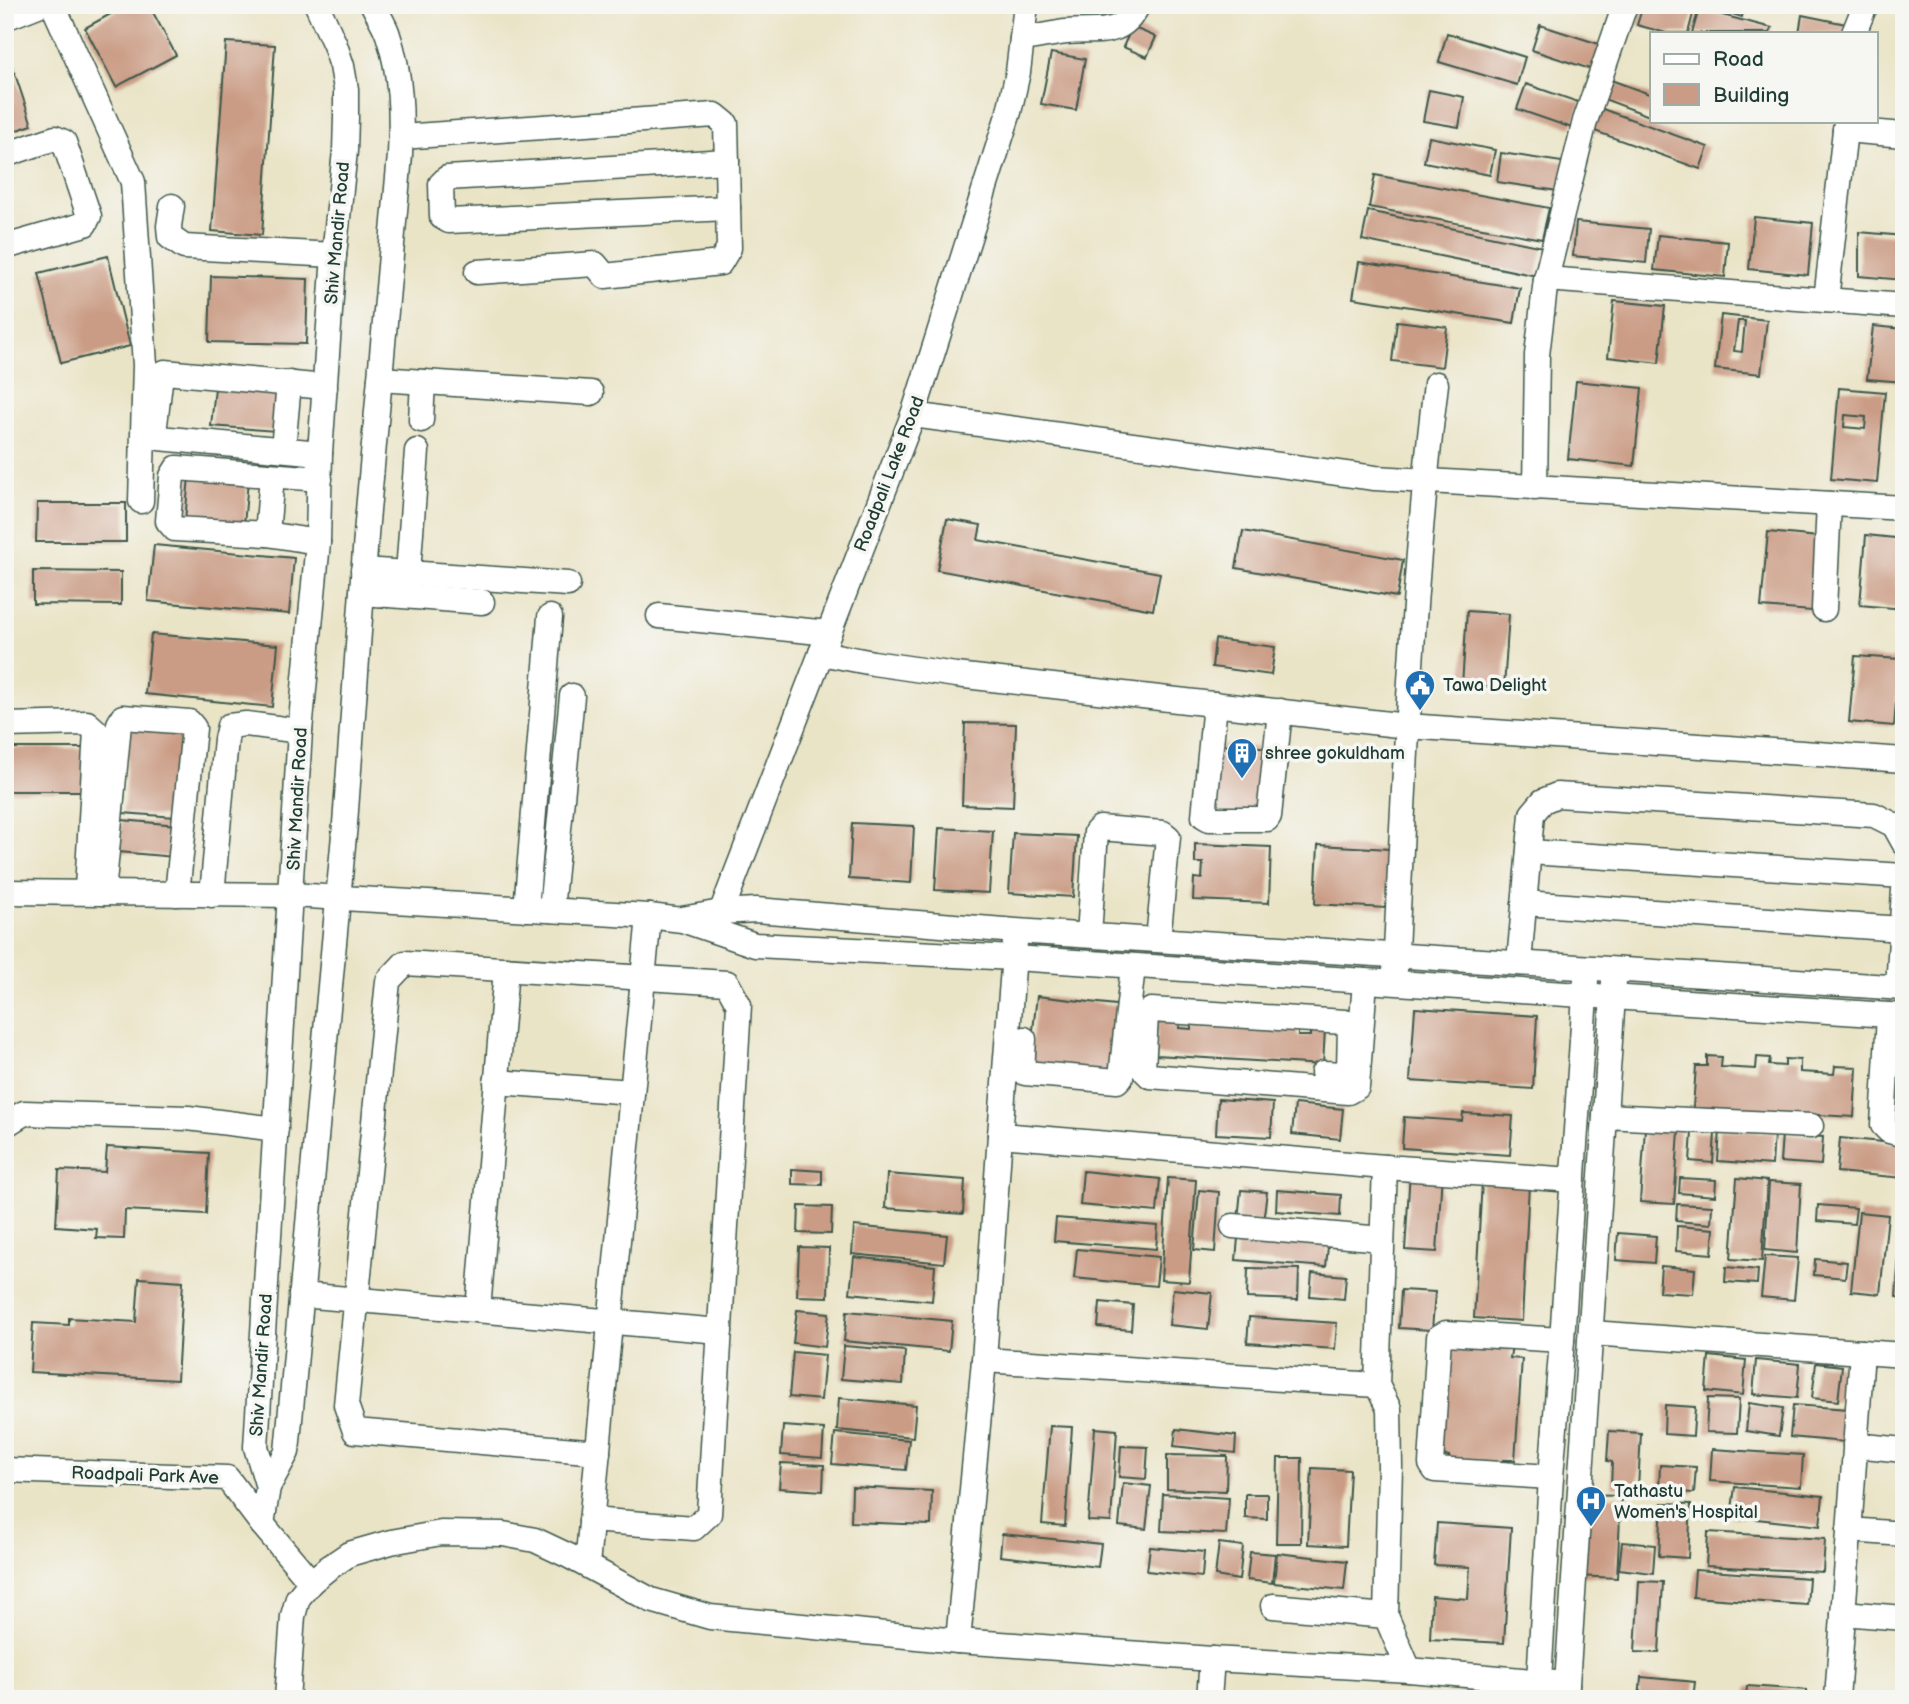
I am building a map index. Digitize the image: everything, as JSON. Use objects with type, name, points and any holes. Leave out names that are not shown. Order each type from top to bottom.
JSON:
[{"type":"street","points":[[5,18],[38,5]]},
{"type":"street","points":[[53,5],[133,182],[145,365],[141,501]]},
{"type":"street","name":"Shiv Mandir Road","points":[[268,1487],[256,1447],[300,731],[318,542],[320,453],[334,254],[345,151],[346,89],[342,66],[317,5]]},
{"type":"street","name":"Shiv Mandir Road","points":[[268,1487],[287,1451],[345,824],[362,582],[401,137],[398,76],[387,32],[373,5]]},
{"type":"street","name":"Roadpali Lake Road","points":[[717,921],[913,415],[1009,111],[1018,72],[1026,5]]},
{"type":"street","points":[[1022,39],[1068,32],[1109,31],[1128,21],[1138,5]]},
{"type":"street","points":[[1535,488],[1538,355],[1546,279],[1584,121],[1625,5]]},
{"type":"street","points":[[1854,32],[1867,5]]},
{"type":"street","points":[[401,137],[715,115],[726,124],[729,248],[720,263],[605,276],[595,264],[477,272]]},
{"type":"street","points":[[1825,300],[1845,125],[1904,135]]},
{"type":"street","points":[[5,155],[55,138],[64,142],[89,216],[85,224],[5,247]]},
{"type":"street","points":[[727,161],[447,178],[441,184],[442,217],[449,221],[728,208]]},
{"type":"street","points":[[172,206],[170,237],[184,247],[334,254]]},
{"type":"street","points":[[1546,279],[1904,306]]},
{"type":"street","points":[[320,453],[159,438],[154,433],[161,374],[165,372],[325,387]]},
{"type":"street","points":[[380,379],[591,393]]},
{"type":"street","points":[[421,420],[423,382]]},
{"type":"street","points":[[283,449],[289,383]]},
{"type":"street","points":[[1395,983],[1407,726],[1424,481],[1436,384]]},
{"type":"street","points":[[913,415],[1375,478],[1904,508]]},
{"type":"street","points":[[408,573],[417,451]]},
{"type":"street","points":[[318,542],[267,534],[175,529],[168,521],[172,476],[177,468],[320,479]]},
{"type":"street","points":[[267,534],[272,475]]},
{"type":"street","points":[[1824,609],[1829,504]]},
{"type":"street","points":[[362,582],[408,573],[568,584]]},
{"type":"street","points":[[362,582],[482,602]]},
{"type":"street","points":[[659,616],[825,643],[873,663],[956,675],[1407,726],[1904,760]]},
{"type":"street","points":[[526,909],[550,617]]},
{"type":"street","points":[[551,911],[572,696]]},
{"type":"street","points":[[1215,704],[1205,816],[1209,819],[1267,819],[1269,816],[1280,711]]},
{"type":"street","points":[[95,893],[119,724],[123,717],[189,722],[194,728],[177,894]]},
{"type":"street","points":[[5,725],[87,723],[96,732],[95,893]]},
{"type":"street","points":[[212,895],[229,726],[246,724],[300,731]]},
{"type":"street","points":[[1519,963],[1532,814],[1543,801],[1557,795],[1874,815],[1894,825],[1904,843]]},
{"type":"street","points":[[1089,936],[1096,832],[1100,828],[1163,833],[1168,836],[1158,940]]},
{"type":"street","points":[[1529,852],[1904,877]]},
{"type":"street","points":[[5,892],[291,895],[717,921],[756,910],[1089,936],[1901,988],[1904,890]]},
{"type":"street","points":[[1524,903],[1902,929]]},
{"type":"street","points":[[587,1565],[649,916]]},
{"type":"street","points":[[717,921],[755,945],[1022,959],[1896,1015],[1883,1125],[1889,1131],[1904,1135]]},
{"type":"street","points":[[1016,931],[1022,959],[1022,1070],[1025,1073],[1117,1081],[1121,1077],[1133,966]]},
{"type":"street","points":[[958,1641],[984,1360],[1000,1135],[1022,959]]},
{"type":"street","points":[[591,1520],[694,1528],[709,1514],[739,1005],[727,983],[405,963],[388,981],[346,1405],[355,1431],[598,1452]]},
{"type":"street","points":[[1538,1690],[1587,967]]},
{"type":"street","points":[[478,1310],[506,969]]},
{"type":"street","points":[[287,1699],[293,1616],[298,1598],[311,1582],[349,1554],[391,1542],[441,1533],[503,1534],[535,1540],[651,1600],[710,1617],[958,1641],[1409,1670],[1538,1690],[1566,1691],[1615,970]]},
{"type":"street","points":[[1324,1073],[1345,1074],[1349,1069],[1350,1027],[1345,1022],[1151,1010],[1146,1015],[1143,1069],[1150,1076],[1348,1092],[1357,1087],[1365,981]]},
{"type":"street","points":[[496,1082],[632,1093]]},
{"type":"street","points":[[5,1125],[24,1113],[188,1118],[276,1129]]},
{"type":"street","points":[[1605,1116],[1811,1126]]},
{"type":"street","points":[[1000,1135],[1573,1180]]},
{"type":"street","points":[[1385,1167],[1377,1385],[1388,1409],[1389,1420],[1386,1616],[1409,1670]]},
{"type":"street","points":[[1233,1226],[1382,1239]]},
{"type":"street","points":[[301,1295],[720,1331]]},
{"type":"street","points":[[1551,1477],[1435,1470],[1431,1464],[1439,1338],[1446,1333],[1562,1340]]},
{"type":"street","points":[[1591,1333],[1904,1355]]},
{"type":"street","points":[[1837,1699],[1863,1352]]},
{"type":"street","points":[[984,1360],[1377,1385]]},
{"type":"street","points":[[1855,1445],[1904,1450]]},
{"type":"street","name":"Roadpali Park Ave","points":[[5,1470],[227,1478],[262,1524]]},
{"type":"street","points":[[268,1487],[262,1524],[311,1582]]},
{"type":"street","points":[[1849,1530],[1904,1534]]},
{"type":"street","points":[[1273,1606],[1386,1616]]},
{"type":"street","points":[[1843,1613],[1904,1618]]},
{"type":"street","points":[[1209,1699],[1212,1659]]},
{"type":"building","points":[[127,5],[149,5],[176,55],[116,87],[85,28]]},
{"type":"building","points":[[1643,5],[1664,5],[1693,14],[1688,32],[1662,32],[1637,25]]},
{"type":"building","points":[[1703,5],[1745,5],[1742,17]]},
{"type":"building","points":[[1699,9],[1772,28],[1770,32],[1692,32]]},
{"type":"building","points":[[1802,15],[1846,24],[1844,32],[1799,32]]},
{"type":"building","points":[[1540,25],[1605,46],[1596,71],[1532,50]]},
{"type":"building","points":[[1132,27],[1156,37],[1147,57],[1123,47]]},
{"type":"building","points":[[1447,33],[1525,57],[1517,85],[1439,62]]},
{"type":"building","points":[[226,42],[275,45],[262,235],[212,231]]},
{"type":"building","points":[[1051,53],[1085,59],[1076,110],[1041,104]]},
{"type":"building","points":[[9,56],[32,125],[5,134],[5,58]]},
{"type":"building","points":[[1611,80],[1650,94],[1650,116],[1604,99]]},
{"type":"building","points":[[1526,84],[1581,103],[1572,128],[1517,109]]},
{"type":"building","points":[[1429,90],[1464,97],[1459,127],[1423,121]]},
{"type":"building","points":[[1597,107],[1708,147],[1700,169],[1589,129]]},
{"type":"building","points":[[1429,137],[1495,150],[1490,175],[1424,162]]},
{"type":"building","points":[[1501,153],[1569,163],[1565,192],[1497,182]]},
{"type":"building","points":[[1375,175],[1549,208],[1542,239],[1369,207]]},
{"type":"building","points":[[1368,211],[1543,247],[1537,276],[1362,240]]},
{"type":"building","points":[[1754,217],[1813,223],[1808,275],[1749,269]]},
{"type":"building","points":[[1576,222],[1649,229],[1646,263],[1573,256]]},
{"type":"building","points":[[1859,232],[1904,236],[1904,280],[1859,276]]},
{"type":"building","points":[[1658,235],[1728,242],[1725,277],[1654,270]]},
{"type":"building","points":[[108,256],[130,346],[61,363],[39,273]]},
{"type":"building","points":[[1359,262],[1520,288],[1514,323],[1353,298]]},
{"type":"building","points":[[211,276],[308,279],[306,344],[209,342]]},
{"type":"building","points":[[1614,301],[1665,306],[1659,363],[1608,357]]},
{"type":"building","points":[[1721,315],[1767,320],[1761,374],[1715,369]],"holes":[[[1738,321],[1745,321],[1742,352],[1734,351]]]},
{"type":"building","points":[[1397,321],[1447,327],[1442,367],[1392,361]]},
{"type":"building","points":[[1873,326],[1904,329],[1904,382],[1867,379]]},
{"type":"building","points":[[1576,381],[1642,388],[1634,466],[1568,459]]},
{"type":"building","points":[[215,388],[279,393],[276,431],[211,426]]},
{"type":"building","points":[[1839,388],[1885,392],[1877,483],[1831,479]],"holes":[[[1845,415],[1866,417],[1865,429],[1844,427]]]},
{"type":"building","points":[[189,476],[248,481],[244,525],[185,521]]},
{"type":"building","points":[[37,503],[126,503],[126,542],[36,542]]},
{"type":"building","points":[[947,519],[981,525],[978,540],[1160,573],[1153,610],[937,570]]},
{"type":"building","points":[[1243,531],[1403,560],[1397,597],[1236,568]]},
{"type":"building","points":[[1768,532],[1818,537],[1812,611],[1761,607]]},
{"type":"building","points":[[1866,535],[1904,539],[1904,609],[1860,605]]},
{"type":"building","points":[[154,545],[294,558],[289,614],[148,601]]},
{"type":"building","points":[[33,571],[121,572],[121,605],[33,604]]},
{"type":"building","points":[[1467,611],[1509,614],[1504,688],[1462,685]]},
{"type":"building","points":[[151,634],[278,645],[272,707],[145,694]]},
{"type":"building","points":[[1215,639],[1275,647],[1271,675],[1212,667]]},
{"type":"building","points":[[1855,656],[1900,659],[1894,726],[1849,722]]},
{"type":"building","points":[[130,723],[182,727],[175,817],[123,813]]},
{"type":"building","points":[[965,723],[1016,724],[1013,807],[962,805]]},
{"type":"building","name":"shree gokuldham","points":[[1215,744],[1274,748],[1269,812],[1210,812]]},
{"type":"building","points":[[5,748],[88,748],[88,791],[5,791]]},
{"type":"building","points":[[122,820],[177,825],[174,857],[119,852]]},
{"type":"building","points":[[852,823],[914,826],[911,883],[849,879]]},
{"type":"building","points":[[939,828],[993,831],[989,893],[935,890]]},
{"type":"building","points":[[1013,833],[1077,836],[1073,897],[1009,893]]},
{"type":"building","points":[[1195,844],[1271,847],[1269,903],[1193,900],[1194,878],[1202,879],[1203,863],[1195,863]]},
{"type":"building","points":[[1318,845],[1390,849],[1386,908],[1315,904]]},
{"type":"building","points":[[1037,996],[1124,1006],[1116,1074],[1029,1064]]},
{"type":"building","points":[[1415,1008],[1537,1016],[1533,1089],[1410,1081]]},
{"type":"building","points":[[1158,1019],[1180,1020],[1179,1028],[1191,1029],[1192,1021],[1298,1027],[1298,1036],[1310,1036],[1310,1028],[1325,1029],[1323,1065],[1156,1055]]},
{"type":"building","points":[[1707,1056],[1722,1057],[1721,1067],[1756,1069],[1757,1057],[1770,1058],[1769,1065],[1785,1066],[1785,1059],[1800,1060],[1800,1072],[1834,1074],[1835,1066],[1857,1067],[1854,1117],[1693,1108],[1696,1066],[1707,1066]]},
{"type":"building","points":[[1218,1099],[1273,1103],[1271,1137],[1216,1134]]},
{"type":"building","points":[[1295,1104],[1343,1109],[1340,1139],[1292,1134]]},
{"type":"building","points":[[1463,1113],[1513,1116],[1510,1155],[1402,1148],[1404,1117],[1462,1121]]},
{"type":"building","points":[[1645,1128],[1679,1131],[1674,1204],[1640,1202]]},
{"type":"building","points":[[1720,1129],[1774,1133],[1772,1165],[1718,1161]]},
{"type":"building","points":[[1692,1132],[1715,1133],[1713,1163],[1690,1161]]},
{"type":"building","points":[[1782,1134],[1823,1137],[1821,1165],[1780,1162]]},
{"type":"building","points":[[1840,1138],[1904,1144],[1904,1178],[1837,1172]]},
{"type":"building","points":[[107,1147],[209,1153],[206,1214],[125,1210],[124,1239],[96,1238],[97,1229],[56,1226],[59,1170],[105,1172]]},
{"type":"building","points":[[792,1169],[822,1171],[822,1185],[792,1184]]},
{"type":"building","points":[[1083,1171],[1160,1179],[1157,1212],[1080,1205]]},
{"type":"building","points":[[1410,1171],[1442,1173],[1437,1252],[1405,1250]]},
{"type":"building","points":[[887,1174],[965,1180],[963,1214],[885,1208]]},
{"type":"building","points":[[1168,1178],[1196,1180],[1189,1282],[1161,1280]]},
{"type":"building","points":[[1680,1178],[1716,1180],[1715,1196],[1679,1193]]},
{"type":"building","points":[[1737,1178],[1767,1181],[1762,1261],[1731,1259]]},
{"type":"building","points":[[1482,1181],[1529,1184],[1522,1321],[1474,1318]]},
{"type":"building","points":[[1769,1182],[1801,1184],[1797,1253],[1765,1250]]},
{"type":"building","points":[[1199,1190],[1219,1192],[1215,1252],[1194,1250]]},
{"type":"building","points":[[1241,1190],[1267,1192],[1263,1222],[1238,1220]]},
{"type":"building","points":[[1277,1190],[1341,1195],[1340,1216],[1276,1211]]},
{"type":"building","points":[[1677,1204],[1712,1206],[1711,1224],[1676,1221]]},
{"type":"building","points":[[1818,1205],[1856,1208],[1854,1224],[1817,1221]]},
{"type":"building","points":[[799,1206],[832,1207],[831,1234],[798,1233]]},
{"type":"building","points":[[1859,1212],[1888,1215],[1880,1294],[1851,1291]]},
{"type":"building","points":[[1904,1216],[1904,1298],[1896,1297]]},
{"type":"building","points":[[1056,1218],[1158,1226],[1156,1249],[1054,1241]]},
{"type":"building","points":[[854,1226],[947,1235],[944,1263],[852,1254]]},
{"type":"building","points":[[1677,1226],[1714,1229],[1712,1254],[1676,1251]]},
{"type":"building","points":[[1618,1233],[1656,1236],[1654,1263],[1616,1260]]},
{"type":"building","points":[[1238,1238],[1328,1246],[1326,1267],[1236,1260]]},
{"type":"building","points":[[799,1247],[829,1248],[828,1297],[797,1296]]},
{"type":"building","points":[[1077,1249],[1159,1257],[1156,1286],[1074,1278]]},
{"type":"building","points":[[1765,1256],[1798,1258],[1794,1300],[1761,1297]]},
{"type":"building","points":[[854,1257],[935,1266],[932,1301],[850,1293]]},
{"type":"building","points":[[1815,1259],[1847,1262],[1845,1278],[1814,1275]]},
{"type":"building","points":[[1661,1266],[1695,1269],[1693,1294],[1659,1292]]},
{"type":"building","points":[[1726,1267],[1758,1270],[1757,1284],[1725,1282]]},
{"type":"building","points":[[1248,1268],[1299,1269],[1298,1300],[1247,1298]]},
{"type":"building","points":[[1312,1273],[1346,1276],[1344,1299],[1310,1296]]},
{"type":"building","points":[[139,1278],[183,1281],[177,1380],[30,1372],[33,1323],[69,1325],[69,1318],[136,1322]]},
{"type":"building","points":[[1173,1289],[1212,1293],[1208,1329],[1169,1325]]},
{"type":"building","points":[[1401,1290],[1435,1292],[1432,1330],[1399,1328]]},
{"type":"building","points":[[1100,1302],[1133,1305],[1131,1330],[1098,1327]]},
{"type":"building","points":[[797,1310],[829,1313],[825,1347],[793,1343]]},
{"type":"building","points":[[847,1311],[952,1321],[949,1351],[844,1341]]},
{"type":"building","points":[[1249,1317],[1337,1323],[1335,1349],[1247,1343]]},
{"type":"building","points":[[1443,1340],[1512,1345],[1510,1358],[1522,1359],[1515,1460],[1503,1460],[1502,1472],[1450,1466],[1449,1456],[1434,1455]]},
{"type":"building","points":[[844,1346],[905,1351],[903,1384],[841,1379]]},
{"type":"building","points":[[793,1352],[825,1355],[821,1400],[789,1397]]},
{"type":"building","points":[[1709,1356],[1746,1360],[1743,1395],[1706,1391]]},
{"type":"building","points":[[1756,1360],[1800,1364],[1797,1398],[1753,1394]]},
{"type":"building","points":[[1816,1363],[1842,1366],[1838,1401],[1812,1398]]},
{"type":"building","points":[[839,1398],[916,1405],[913,1437],[837,1430]]},
{"type":"building","points":[[1708,1398],[1739,1399],[1737,1433],[1706,1432]]},
{"type":"building","points":[[1749,1403],[1783,1408],[1779,1436],[1746,1431]]},
{"type":"building","points":[[1665,1405],[1695,1407],[1693,1436],[1664,1434]]},
{"type":"building","points":[[1793,1405],[1848,1409],[1845,1442],[1790,1437]]},
{"type":"building","points":[[783,1426],[824,1429],[822,1458],[781,1455]]},
{"type":"building","points":[[1050,1426],[1072,1427],[1065,1526],[1042,1524]]},
{"type":"building","points":[[1095,1428],[1117,1430],[1111,1522],[1088,1521]]},
{"type":"building","points":[[1176,1429],[1236,1436],[1235,1453],[1174,1446]]},
{"type":"building","points":[[1609,1431],[1641,1433],[1638,1488],[1611,1487],[1612,1462],[1607,1461]]},
{"type":"building","points":[[835,1433],[909,1440],[906,1470],[832,1464]]},
{"type":"building","points":[[1121,1446],[1148,1447],[1146,1479],[1119,1477]]},
{"type":"building","points":[[1712,1449],[1803,1455],[1801,1487],[1710,1481]]},
{"type":"building","points":[[1167,1455],[1227,1456],[1226,1491],[1167,1489]]},
{"type":"building","points":[[1278,1458],[1302,1458],[1301,1543],[1276,1543]]},
{"type":"building","points":[[781,1463],[824,1465],[823,1491],[779,1488]]},
{"type":"building","points":[[1660,1465],[1696,1467],[1694,1493],[1659,1491]]},
{"type":"building","points":[[1312,1468],[1350,1470],[1346,1546],[1308,1544]]},
{"type":"building","points":[[1123,1483],[1151,1486],[1146,1529],[1119,1526]]},
{"type":"building","points":[[852,1487],[932,1491],[931,1525],[851,1522]]},
{"type":"building","points":[[1735,1487],[1823,1496],[1820,1526],[1731,1516]]},
{"type":"building","points":[[1163,1494],[1229,1498],[1226,1534],[1161,1531]]},
{"type":"building","points":[[1245,1494],[1267,1494],[1267,1519],[1245,1518]]},
{"type":"building","points":[[1583,1495],[1621,1496],[1617,1578],[1577,1576]]},
{"type":"building","points":[[1662,1503],[1691,1504],[1688,1558],[1659,1556]]},
{"type":"building","points":[[1437,1523],[1511,1528],[1504,1643],[1430,1639],[1432,1596],[1468,1599],[1470,1567],[1434,1565]]},
{"type":"building","points":[[1708,1532],[1825,1539],[1823,1572],[1706,1566]]},
{"type":"building","points":[[1002,1534],[1101,1544],[1098,1567],[1000,1556]]},
{"type":"building","points":[[1622,1542],[1655,1545],[1653,1573],[1619,1569]]},
{"type":"building","points":[[1219,1543],[1243,1546],[1239,1580],[1215,1576]]},
{"type":"building","points":[[1150,1547],[1204,1552],[1202,1577],[1147,1571]]},
{"type":"building","points":[[1250,1552],[1275,1554],[1272,1583],[1247,1580]]},
{"type":"building","points":[[1277,1553],[1347,1561],[1344,1590],[1274,1583]]},
{"type":"building","points":[[1695,1570],[1809,1578],[1807,1605],[1693,1597]]},
{"type":"building","points":[[1639,1581],[1663,1582],[1659,1653],[1635,1652]]},
{"type":"building","points":[[1641,1677],[1695,1682],[1693,1699],[1639,1699]]},
{"type":"building","points":[[1747,1686],[1807,1690],[1807,1699],[1746,1699]]},
{"type":"building","points":[[797,1692],[823,1693],[823,1699],[796,1699]]},
{"type":"place","name":"Tawa Delight","points":[[1420,712]]},
{"type":"place","name":"shree gokuldham","points":[[1242,780]]},
{"type":"place","name":"Tathastu Women's Hospital","points":[[1591,1528]]}]
